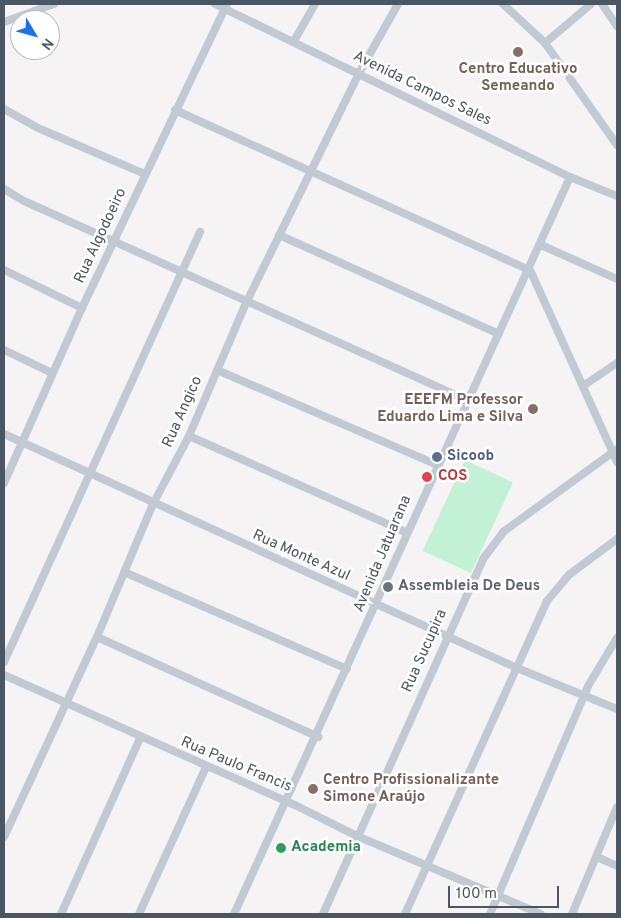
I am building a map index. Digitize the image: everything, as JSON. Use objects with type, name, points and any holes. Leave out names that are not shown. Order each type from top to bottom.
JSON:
[{"type":"street","points":[[4,22],[54,4]]},
{"type":"street","name":"Avenida Campos Sales","points":[[215,4],[226,6],[570,177],[617,196]]},
{"type":"street","points":[[294,41],[315,4]]},
{"type":"street","name":"Rua Angico","points":[[4,836],[97,637],[153,504],[189,436],[247,301],[359,73],[398,4]]},
{"type":"street","points":[[503,4],[545,43],[617,145]]},
{"type":"street","points":[[545,43],[591,4]]},
{"type":"street","points":[[602,4],[617,26]]},
{"type":"street","name":"Rua Algodoeiro","points":[[4,482],[82,308],[226,6]]},
{"type":"street","points":[[4,109],[38,128],[145,174]]},
{"type":"street","points":[[175,110],[530,270],[615,451],[617,462]]},
{"type":"street","name":"Avenida Jatuarana","points":[[234,914],[318,737],[406,532],[498,334],[530,270],[570,177]]},
{"type":"street","points":[[4,189],[181,273],[467,400]]},
{"type":"street","points":[[4,662],[200,231]]},
{"type":"street","points":[[279,235],[498,334]]},
{"type":"street","points":[[541,245],[617,279]]},
{"type":"street","points":[[4,270],[82,308]]},
{"type":"street","points":[[4,350],[52,373]]},
{"type":"street","points":[[583,386],[617,363]]},
{"type":"street","points":[[217,370],[438,465]]},
{"type":"street","name":"Rua Monte Azul","points":[[4,434],[376,605],[517,668],[617,709]]},
{"type":"street","points":[[189,436],[406,532]]},
{"type":"street","name":"Rua Sucupira","points":[[323,914],[470,582],[492,545],[538,505],[615,451]]},
{"type":"street","points":[[405,914],[425,865],[548,601],[570,574],[617,539]]},
{"type":"street","points":[[124,572],[347,669]]},
{"type":"street","points":[[97,637],[318,737]]},
{"type":"street","points":[[490,914],[601,660],[617,638]]},
{"type":"street","name":"Rua Paulo Francis","points":[[4,675],[140,738],[286,801],[358,836],[541,914]]},
{"type":"street","points":[[61,914],[140,738]]},
{"type":"street","points":[[139,914],[206,767]]},
{"type":"street","points":[[572,914],[617,807]]},
{"type":"street","points":[[597,857],[617,866]]},
{"type":"green space","points":[[465,460],[513,482],[471,573],[423,551]]},
{"type":"place","name":"Centro Educativo Semeando","points":[[518,52]]},
{"type":"place","name":"EEEFM Professor Eduardo Lima e Silva","points":[[533,409]]},
{"type":"place","name":"Sicoob","points":[[437,457]]},
{"type":"place","name":"COS","points":[[427,477]]},
{"type":"place","name":"Assembleia De Deus","points":[[388,587]]},
{"type":"place","name":"Centro Profissionalizante Simone Araújo","points":[[313,789]]},
{"type":"place","name":"Academia","points":[[281,848]]}]
